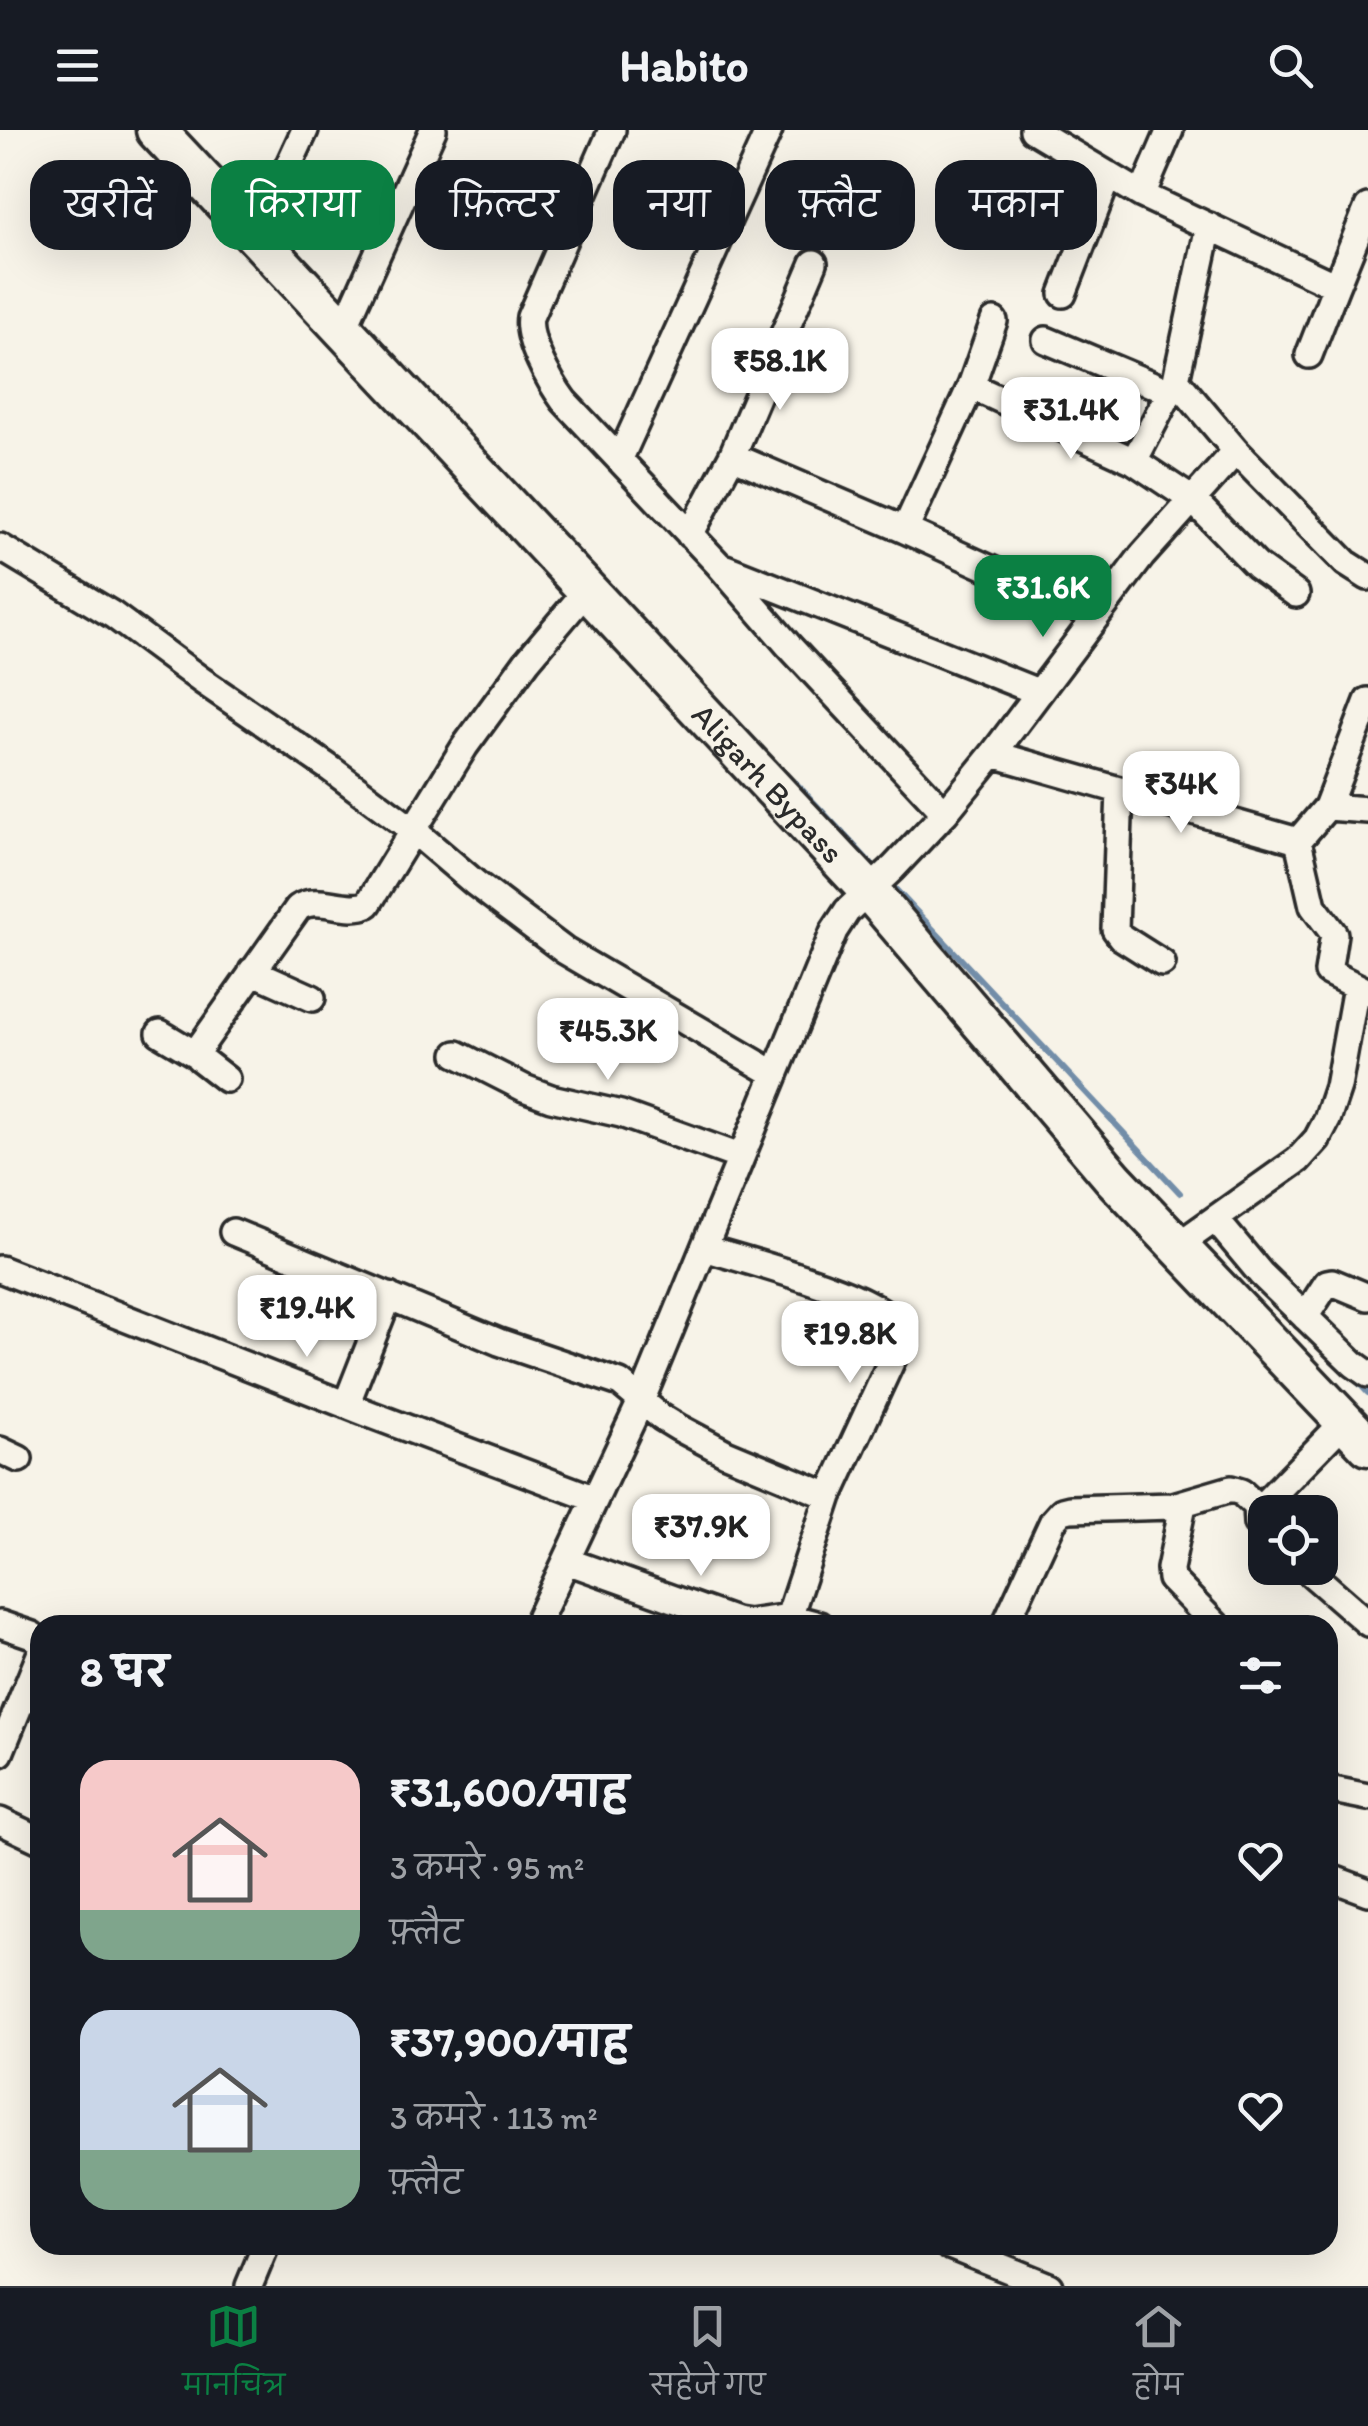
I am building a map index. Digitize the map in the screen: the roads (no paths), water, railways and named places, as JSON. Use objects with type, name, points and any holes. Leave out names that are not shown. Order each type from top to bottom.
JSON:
[{"type":"highway","name":"Aligarh Bypass","points":[[156,130],[211,188]]},
{"type":"highway","name":"Aligarh Bypass","points":[[269,250],[587,590],[880,881],[1114,1179],[1357,1433]]},
{"type":"street","points":[[291,160],[305,130]]},
{"type":"street","points":[[343,330],[433,130]]},
{"type":"street","points":[[612,130],[528,326],[555,389],[944,813]]},
{"type":"street","points":[[620,458],[769,130]]},
{"type":"street","points":[[1033,130],[1142,195],[1336,286]]},
{"type":"street","points":[[1142,195],[1170,130]]},
{"type":"street","points":[[1063,294],[1109,176]]},
{"type":"street","points":[[1308,355],[1368,207]]},
{"type":"street","points":[[1134,461],[1173,385],[1209,226]]},
{"type":"street","points":[[690,536],[732,456],[814,264]]},
{"type":"street","points":[[905,530],[970,386],[994,321]]},
{"type":"street","points":[[1046,340],[1173,385],[1346,564],[1368,577]]},
{"type":"street","points":[[970,386],[1134,461],[1194,500],[1257,566],[1296,594]]},
{"type":"street","points":[[541,1615],[642,1400],[834,931],[848,911],[944,813],[1142,556],[1236,451]]},
{"type":"street","points":[[732,456],[1096,617]]},
{"type":"street","points":[[0,547],[113,615],[414,830],[475,883],[565,951],[775,1074]]},
{"type":"street","points":[[720,565],[1038,692]]},
{"type":"street","points":[[197,1055],[302,904],[358,908],[368,904],[466,746],[528,660],[587,590]]},
{"type":"street","points":[[1298,842],[1327,807],[1368,700]]},
{"type":"street","points":[[992,754],[1298,842]]},
{"type":"street","points":[[1120,790],[1115,929],[1162,963]]},
{"type":"street","points":[[1327,807],[1368,810]]},
{"type":"street","points":[[1177,1246],[1298,1160],[1317,1139],[1338,1086],[1362,990],[1328,972],[1334,934],[1313,906],[1298,842]]},
{"type":"street","points":[[252,971],[312,998]]},
{"type":"street","points":[[160,1033],[197,1055],[226,1079]]},
{"type":"street","points":[[457,1054],[550,1098],[621,1114],[740,1157]]},
{"type":"street","points":[[1215,1219],[1261,1274],[1368,1374]]},
{"type":"street","points":[[233,1232],[498,1342],[620,1384],[678,1428],[829,1496]]},
{"type":"street","points":[[704,1248],[829,1286],[889,1316],[897,1326],[898,1347],[829,1496],[790,1615]]},
{"type":"street","points":[[0,1269],[595,1499]]},
{"type":"street","points":[[1305,1317],[1327,1283],[1368,1297]]},
{"type":"street","points":[[346,1405],[389,1296]]},
{"type":"street","points":[[1277,1495],[1357,1433]]},
{"type":"street","points":[[1011,1615],[1062,1511],[1183,1504],[1231,1489],[1248,1498]]},
{"type":"street","points":[[1183,1504],[1171,1578],[1206,1615]]},
{"type":"street","points":[[567,1561],[718,1615]]},
{"type":"street","points":[[1324,1585],[1368,1623]]},
{"type":"street","points":[[0,1624],[30,1634]]},
{"type":"street","points":[[0,1753],[30,1679]]},
{"type":"street","points":[[1338,1792],[1368,1797]]},
{"type":"street","points":[[0,1821],[30,1835]]},
{"type":"street","points":[[1338,1881],[1368,1892]]},
{"type":"street","points":[[249,2286],[262,2255]]},
{"type":"street","points":[[971,2255],[1049,2286]]},
{"type":"waterway","points":[[795,782],[878,871]]},
{"type":"waterway","points":[[887,880],[1180,1193]]},
{"type":"waterway","points":[[1352,1376],[1368,1393]]}]
